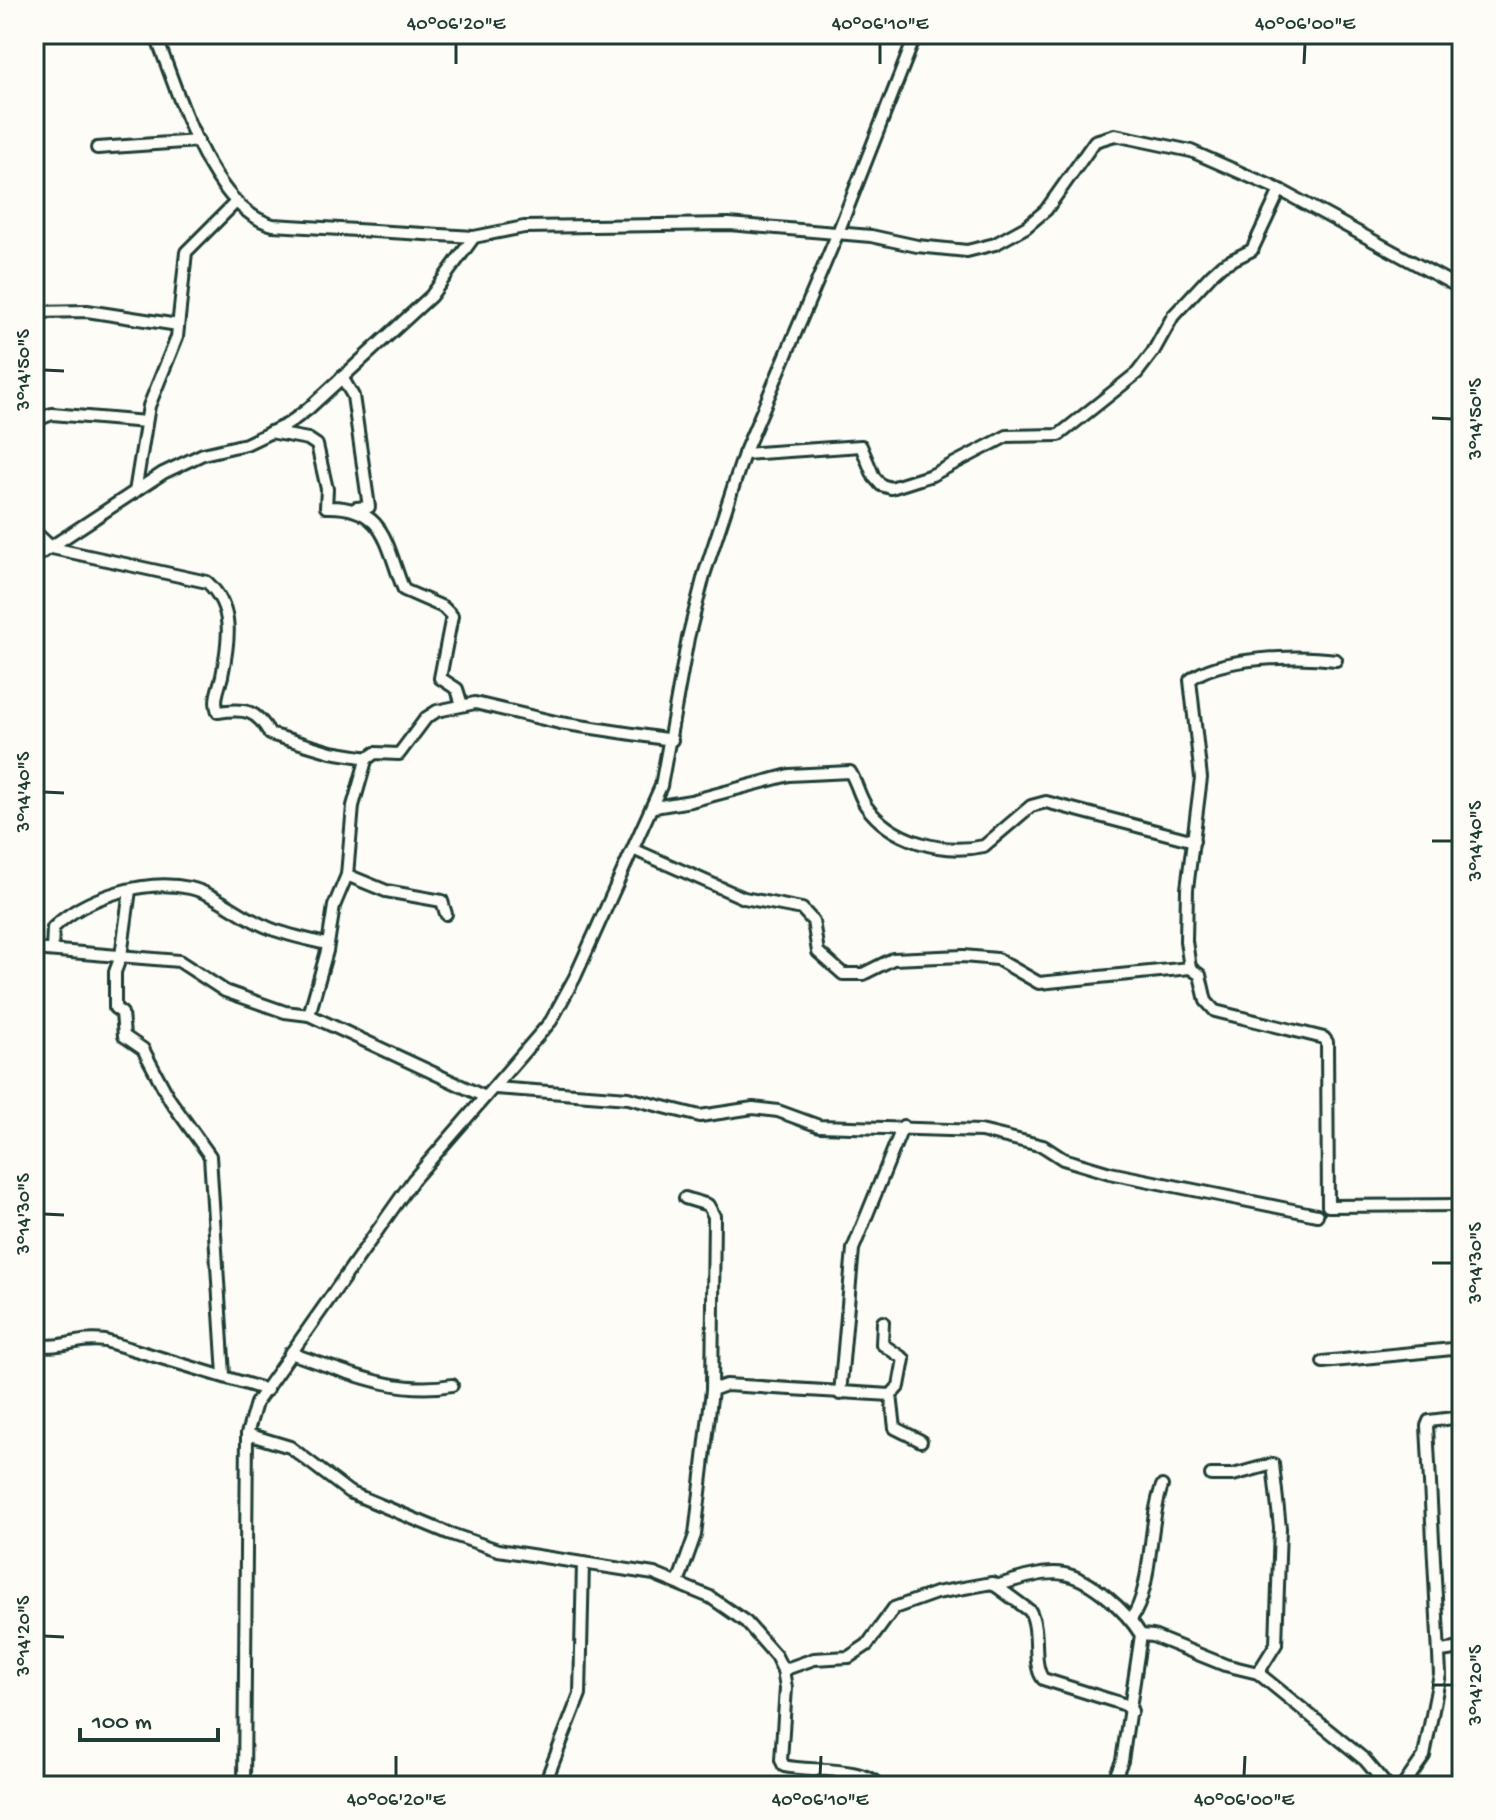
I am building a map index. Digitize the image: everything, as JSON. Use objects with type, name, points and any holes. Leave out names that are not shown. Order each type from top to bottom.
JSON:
[{"type":"street","points":[[155,34],[198,141],[235,203],[246,214],[273,225],[474,237],[524,227],[729,224],[871,236],[954,250],[995,244],[1038,218],[1095,141],[1115,135],[1191,151],[1280,190],[1462,289]]},
{"type":"street","points":[[244,1786],[247,1434],[256,1403],[413,1180],[551,1021],[635,850],[654,807],[672,740],[688,638],[704,575],[744,454],[837,235],[916,34]]},
{"type":"street","points":[[97,148],[198,141]]},
{"type":"street","points":[[744,454],[861,446],[874,477],[881,485],[891,488],[932,475],[1007,436],[1059,435],[1137,373],[1173,316],[1211,275],[1222,265],[1252,250],[1280,190]]},
{"type":"street","points":[[135,492],[146,422],[175,343],[188,247],[235,203]]},
{"type":"street","points":[[34,558],[181,463],[246,444],[308,409],[431,296],[474,237]]},
{"type":"street","points":[[34,312],[87,311],[178,325]]},
{"type":"street","points":[[270,432],[308,439],[317,445],[327,489],[326,507],[369,507],[353,396],[342,377]]},
{"type":"street","points":[[34,421],[52,414],[146,422]]},
{"type":"street","points":[[350,509],[362,513],[384,531],[405,591],[443,607],[452,616],[440,678],[457,689],[462,705]]},
{"type":"street","points":[[34,531],[39,532],[52,548],[207,582],[224,600],[229,622],[216,699],[218,712],[251,711],[262,719],[270,734],[289,742],[367,757],[401,754],[426,718],[462,705],[486,703],[560,723],[672,740]]},
{"type":"street","points":[[1190,968],[1185,922],[1201,778],[1190,680],[1201,673],[1256,660],[1307,656],[1336,660]]},
{"type":"street","points":[[309,1015],[334,906],[347,875],[353,806],[367,757]]},
{"type":"street","points":[[654,807],[691,801],[789,775],[850,772],[872,813],[894,832],[913,842],[984,846],[1031,806],[1046,802],[1194,841]]},
{"type":"street","points":[[635,850],[744,898],[802,909],[813,921],[818,952],[843,974],[863,974],[893,959],[963,956],[997,959],[1039,983],[1190,968],[1200,975],[1206,1001],[1215,1011],[1324,1038],[1327,1042],[1328,1206],[1462,1205]]},
{"type":"street","points":[[347,875],[386,891],[442,901],[446,914]]},
{"type":"street","points":[[52,950],[53,928],[73,909],[94,898],[130,890],[190,888],[266,927],[326,944]]},
{"type":"street","points":[[130,890],[113,995],[115,1008],[122,1013],[124,1036],[143,1049],[170,1100],[210,1156],[224,1375]]},
{"type":"street","points":[[34,949],[186,963],[225,991],[285,1012],[309,1015],[483,1096]]},
{"type":"street","points":[[495,1088],[628,1098],[700,1116],[753,1108],[778,1111],[819,1126],[903,1126],[981,1131],[1043,1146],[1063,1159],[1110,1173],[1317,1215]]},
{"type":"street","points":[[840,1394],[853,1249],[903,1126]]},
{"type":"street","points":[[678,1583],[695,1535],[712,1390],[714,1216],[708,1205],[685,1198]]},
{"type":"street","points":[[883,1322],[882,1344],[904,1359],[899,1386],[891,1395],[895,1428],[921,1441]]},
{"type":"street","points":[[34,1345],[64,1348],[90,1339],[105,1341],[267,1390]]},
{"type":"street","points":[[1323,1362],[1462,1348]]},
{"type":"street","points":[[290,1353],[379,1383],[408,1387],[452,1385]]},
{"type":"street","points":[[712,1390],[726,1385],[891,1395]]},
{"type":"street","points":[[1403,1786],[1424,1756],[1437,1697],[1441,1651],[1427,1426],[1429,1421],[1462,1417]]},
{"type":"street","points":[[247,1434],[290,1447],[349,1492],[448,1533],[498,1550],[654,1574],[710,1597],[746,1622],[776,1656],[783,1670],[786,1688],[782,1763],[791,1768],[858,1775],[874,1780],[879,1786]]},
{"type":"street","points":[[1211,1475],[1233,1475],[1273,1464],[1280,1528],[1276,1644],[1258,1673]]},
{"type":"street","points":[[1131,1619],[1151,1552],[1153,1510],[1162,1486]]},
{"type":"street","points":[[547,1778],[580,1694],[583,1563]]},
{"type":"street","points":[[996,1586],[1061,1573],[1080,1579],[1131,1619],[1141,1635],[1132,1711],[1122,1761],[1111,1786]]},
{"type":"street","points":[[783,1670],[814,1659],[849,1657],[867,1645],[886,1614],[909,1602],[988,1583],[1030,1611],[1038,1647],[1037,1667],[1043,1679],[1123,1704],[1132,1711]]},
{"type":"street","points":[[1141,1635],[1153,1636],[1225,1665],[1258,1673],[1365,1760],[1387,1786]]},
{"type":"street","points":[[1441,1651],[1462,1648]]}]
